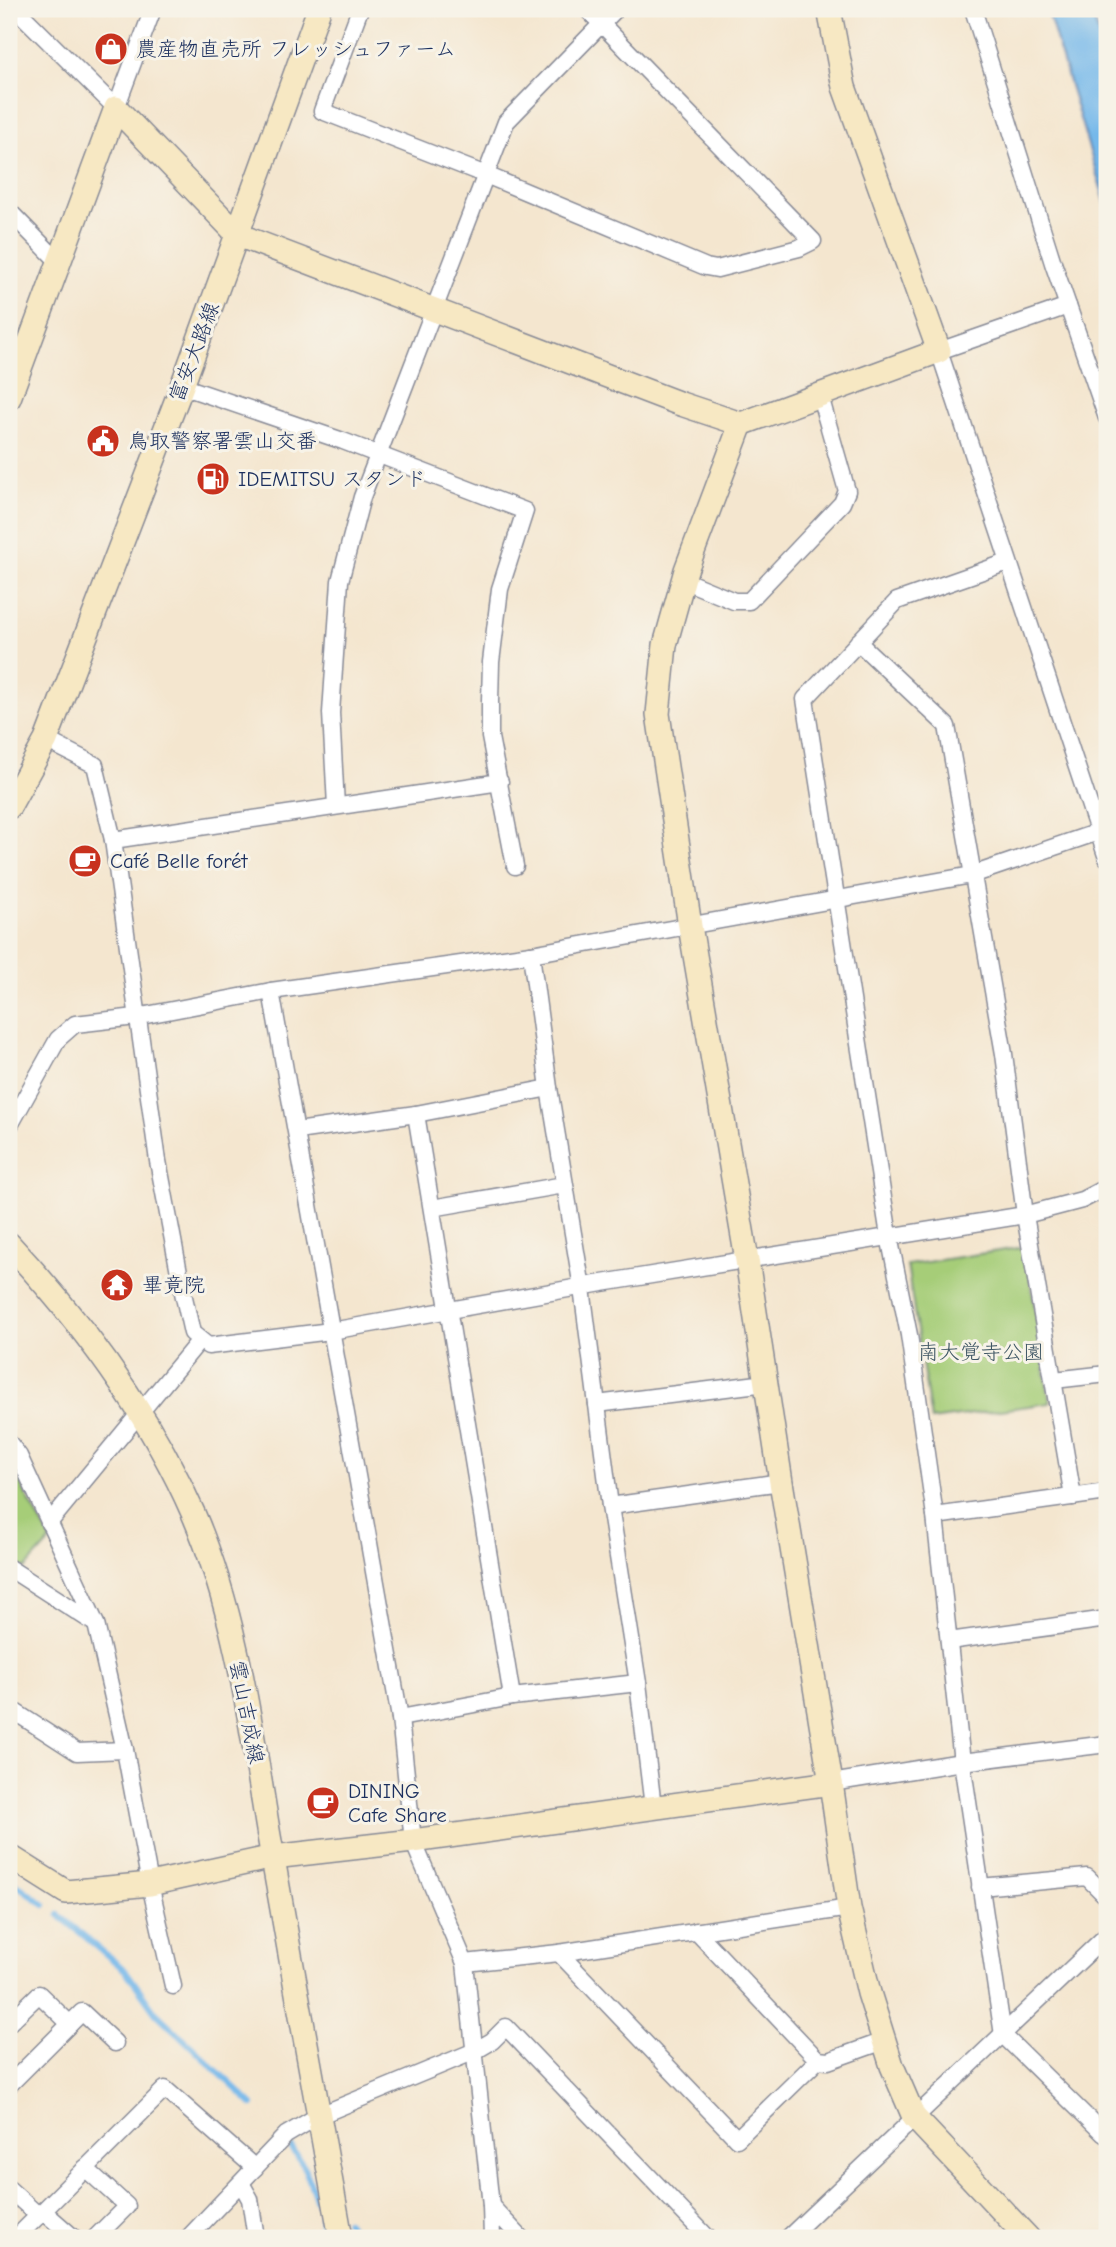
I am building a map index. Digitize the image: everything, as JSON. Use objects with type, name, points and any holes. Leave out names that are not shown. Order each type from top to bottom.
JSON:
[{"type":"street","points":[[16,9],[238,235],[678,403],[741,424],[1068,306]]},
{"type":"street","points":[[9,398],[153,9]]},
{"type":"street","name":"富安大路線","points":[[9,807],[46,740],[182,386],[319,9]]},
{"type":"street","points":[[360,9],[322,111],[486,175],[706,267],[717,269],[813,241],[587,9]]},
{"type":"street","points":[[336,806],[331,713],[341,581],[362,498],[506,122],[616,9]]},
{"type":"street","points":[[829,9],[844,87],[939,351],[1008,562],[1103,831],[1107,858]]},
{"type":"street","points":[[973,9],[982,44],[1107,418]]},
{"type":"street","points":[[9,211],[58,261]]},
{"type":"street","points":[[182,386],[380,455],[525,511],[500,589],[492,662],[490,737],[515,866]]},
{"type":"street","points":[[684,579],[734,601],[749,601],[842,503],[847,491],[820,396]]},
{"type":"street","points":[[741,424],[684,579],[665,645],[658,714],[690,926],[747,1260],[849,1908],[869,1993],[892,2066],[914,2117],[1028,2238]]},
{"type":"street","points":[[1008,562],[897,601],[805,699],[889,1236],[909,1335],[934,1516],[962,1762],[1003,2035],[1104,2134],[1107,2130]]},
{"type":"street","points":[[858,642],[947,726],[1004,1054],[1025,1215],[1073,1496]]},
{"type":"street","points":[[46,740],[95,765],[113,840],[158,1161],[182,1287],[192,1333],[208,1346],[331,1331],[1025,1215],[1082,1200],[1107,1187]]},
{"type":"street","points":[[113,840],[500,782]]},
{"type":"street","points":[[9,1126],[54,1045],[75,1024],[136,1017],[271,991],[531,954],[972,875],[1103,831]]},
{"type":"street","points":[[531,954],[549,1088],[582,1288],[653,1807]]},
{"type":"street","points":[[271,991],[400,1718],[413,1841],[465,1963],[491,2206],[492,2238]]},
{"type":"street","points":[[297,1131],[416,1114],[549,1088]]},
{"type":"street","points":[[416,1114],[512,1697]]},
{"type":"street","points":[[432,1208],[564,1185]]},
{"type":"street","name":"雲山吉成線","points":[[9,1244],[69,1312],[158,1440],[193,1514],[226,1606],[341,2238]]},
{"type":"street","points":[[49,1522],[201,1340]]},
{"type":"street","points":[[1054,1380],[1107,1374]]},
{"type":"street","points":[[597,1404],[765,1383]]},
{"type":"street","points":[[9,1443],[19,1456],[96,1624],[125,1750],[150,1884],[173,1986]]},
{"type":"street","points":[[610,1506],[780,1482]]},
{"type":"street","points":[[934,1516],[1107,1492]]},
{"type":"street","points":[[9,1568],[96,1624]]},
{"type":"street","points":[[949,1641],[1107,1619]]},
{"type":"street","points":[[400,1718],[512,1697],[638,1683]]},
{"type":"street","points":[[9,1708],[77,1752],[125,1750]]},
{"type":"street","points":[[11,1860],[66,1892],[150,1884],[273,1857],[413,1841],[831,1783],[962,1762],[1107,1744]]},
{"type":"street","points":[[980,1887],[1087,1877],[1107,1897]]},
{"type":"street","points":[[465,1963],[559,1953],[849,1908]]},
{"type":"street","points":[[696,1931],[818,2060]]},
{"type":"street","points":[[788,2238],[1107,1934]]},
{"type":"street","points":[[559,1953],[737,2139],[818,2060],[828,2060],[884,2041]]},
{"type":"street","points":[[9,2023],[39,1994],[70,2024]]},
{"type":"street","points":[[9,2085],[82,2012],[115,2043]]},
{"type":"street","points":[[188,2238],[286,2135],[318,2116],[475,2052],[492,2041],[506,2027],[708,2238]]},
{"type":"street","points":[[16,2238],[164,2089],[255,2168]]},
{"type":"street","points":[[85,2168],[127,2206],[95,2238]]},
{"type":"street","points":[[241,2183],[250,2199],[256,2238]]},
{"type":"street","points":[[9,2189],[74,2238]]},
{"type":"street","points":[[491,2206],[521,2238]]},
{"type":"green space","name":"南大覚寺公園","points":[[1025,1247],[1050,1403],[931,1420],[907,1265]]},
{"type":"green space","points":[[9,1464],[51,1540],[25,1569],[9,1558]]},
{"type":"water","points":[[1047,9],[1091,9],[1107,63],[1107,208]]},
{"type":"waterway","points":[[13,1882],[45,1905]]},
{"type":"waterway","points":[[59,1915],[126,1971],[156,2013],[253,2105]]},
{"type":"waterway","points":[[291,2147],[307,2173],[317,2202]]},
{"type":"waterway","points":[[321,2214],[322,2238]]},
{"type":"waterway","points":[[346,2221],[358,2238]]},
{"type":"place","name":"農産物直売所 フレッシュファーム","points":[[111,49]]},
{"type":"place","name":"鳥取警察署雲山交番","points":[[103,441]]},
{"type":"place","name":"IDEMITSU スタンド","points":[[213,479]]},
{"type":"place","name":"Café Belle forét","points":[[85,861]]},
{"type":"place","name":"畢竟院","points":[[117,1285]]},
{"type":"place","name":"DINING Cafe Share","points":[[323,1803]]}]
